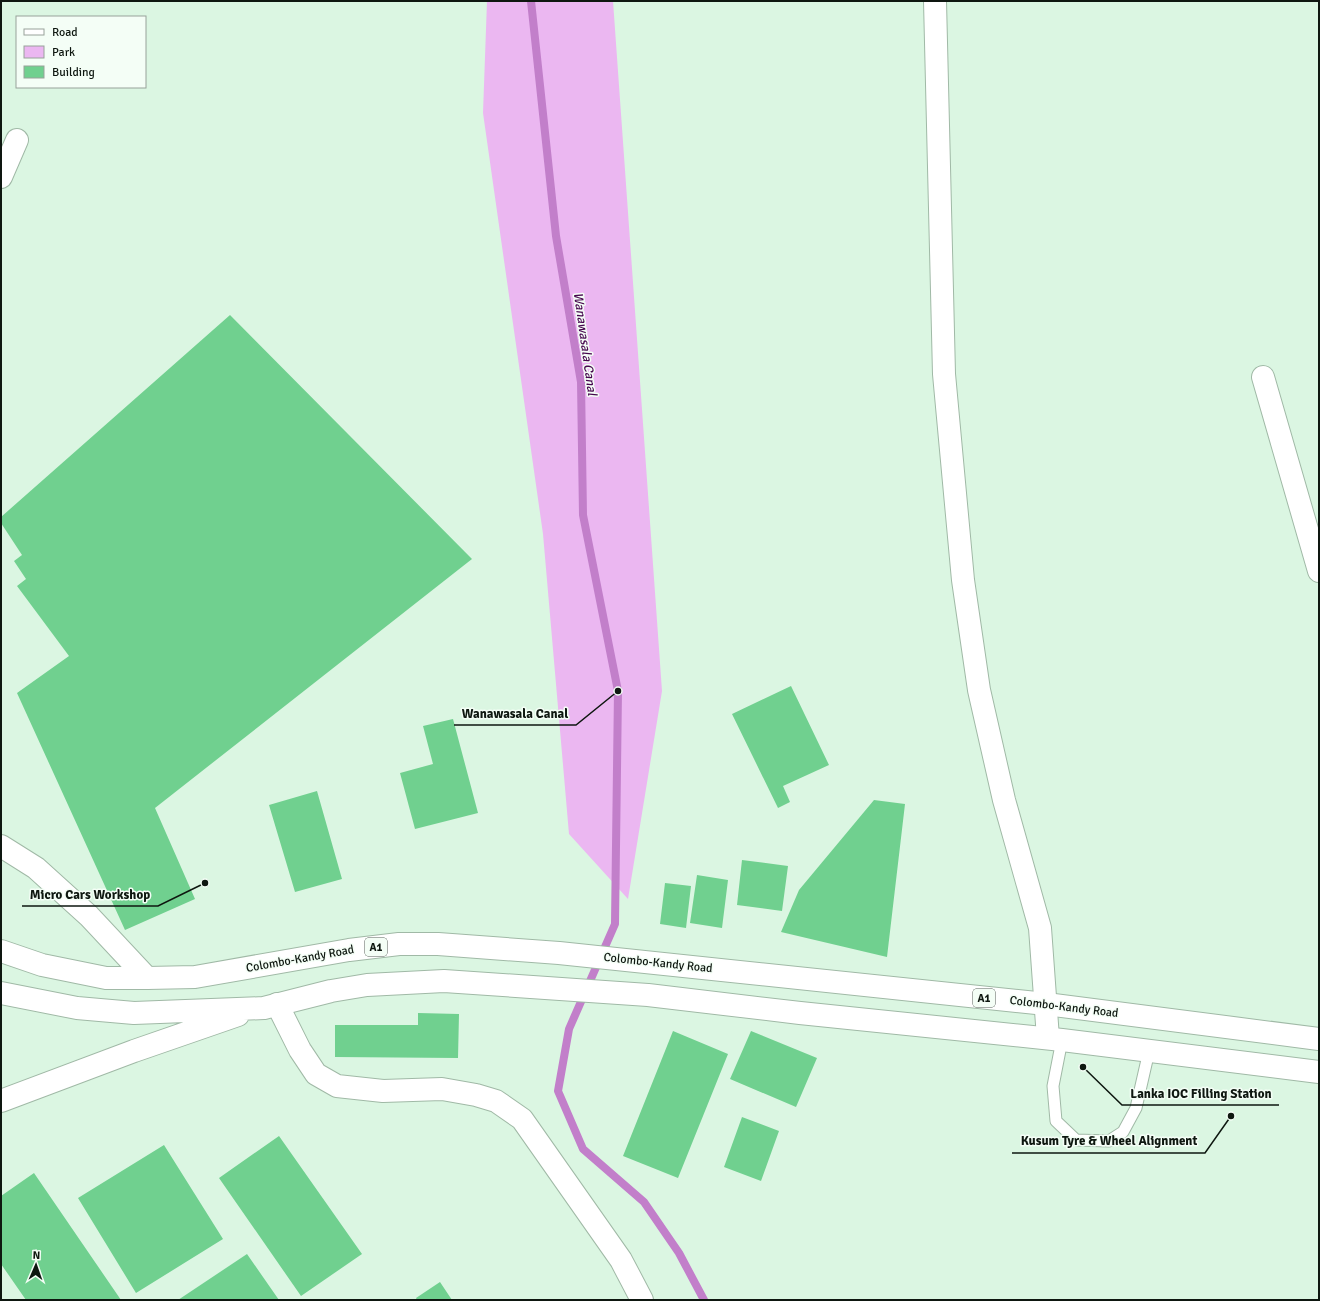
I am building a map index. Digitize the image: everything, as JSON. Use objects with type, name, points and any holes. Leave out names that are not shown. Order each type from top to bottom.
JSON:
[{"type":"main road","points":[[935,1],[944,374],[963,580],[979,690],[1004,800],[1040,928],[1046,1004],[1055,1039]]},
{"type":"main road","points":[[1,177],[17,140]]},
{"type":"main road","points":[[1263,377],[1319,572]]},
{"type":"main road","points":[[1,846],[36,868],[89,916],[146,978]]},
{"type":"main road","name":"Colombo-Kandy Road","points":[[1,951],[42,965],[106,978],[146,978],[195,977],[349,950],[399,944],[438,944],[559,953],[1046,1004],[1319,1039]]},
{"type":"main road","points":[[1,1101],[134,1051],[271,1006],[331,991],[367,985],[444,981],[648,995],[816,1015],[1055,1039],[1319,1072]]},
{"type":"main road","points":[[1,993],[77,1008],[134,1013],[271,1006]]},
{"type":"main road","points":[[271,1006],[316,1074],[337,1086],[383,1090],[449,1090],[476,1095],[496,1101],[522,1120],[621,1260],[642,1300]]},
{"type":"lane","points":[[1055,1039],[1053,1086],[1056,1121],[1076,1140],[1109,1141],[1123,1132],[1136,1108],[1149,1051]]},
{"type":"green space","points":[[487,1],[613,1],[662,691],[628,899],[569,834],[543,534],[483,113]]},
{"type":"building","points":[[230,315],[472,559],[155,808],[195,899],[125,930],[17,693],[69,656],[17,586],[26,579],[14,561],[22,555],[1,523],[1,517]]},
{"type":"building","points":[[791,686],[829,765],[783,786],[790,802],[778,808],[732,714]]},
{"type":"building","points":[[453,719],[478,813],[415,829],[400,773],[433,764],[423,726]]},
{"type":"building","points":[[317,791],[342,879],[295,892],[269,805]]},
{"type":"building","points":[[874,800],[905,804],[887,957],[781,932],[799,890]]},
{"type":"building","points":[[742,860],[788,866],[782,911],[737,905]]},
{"type":"building","points":[[697,875],[728,880],[722,928],[690,923]]},
{"type":"building","points":[[665,883],[691,886],[686,928],[660,924]]},
{"type":"building","points":[[418,1013],[459,1014],[458,1058],[335,1057],[335,1025],[418,1025]]},
{"type":"building","points":[[673,1031],[728,1054],[678,1178],[623,1156]]},
{"type":"building","points":[[751,1031],[817,1058],[796,1107],[730,1079]]},
{"type":"building","points":[[742,1117],[779,1131],[761,1181],[724,1167]]},
{"type":"building","points":[[279,1136],[362,1254],[301,1296],[219,1178]]},
{"type":"building","points":[[164,1145],[223,1239],[136,1293],[78,1198]]},
{"type":"building","points":[[34,1173],[121,1300],[26,1300],[1,1264],[1,1196]]},
{"type":"building","points":[[247,1254],[279,1300],[178,1300]]},
{"type":"building","points":[[440,1282],[452,1300],[417,1300],[416,1298]]},
{"type":"waterway","name":"Wanawasala Canal","points":[[531,1],[556,236],[581,382],[583,515],[618,691],[615,924],[569,1029],[558,1091],[583,1149],[644,1202],[679,1253],[704,1300]]},
{"type":"place","name":"Wanawasala Canal","points":[[618,691]]},
{"type":"place","name":"Micro Cars Workshop","points":[[205,883]]},
{"type":"place","name":"Lanka IOC Filling Station","points":[[1083,1067]]},
{"type":"place","name":"Kusum Tyre & Wheel Alignment","points":[[1231,1116]]}]
